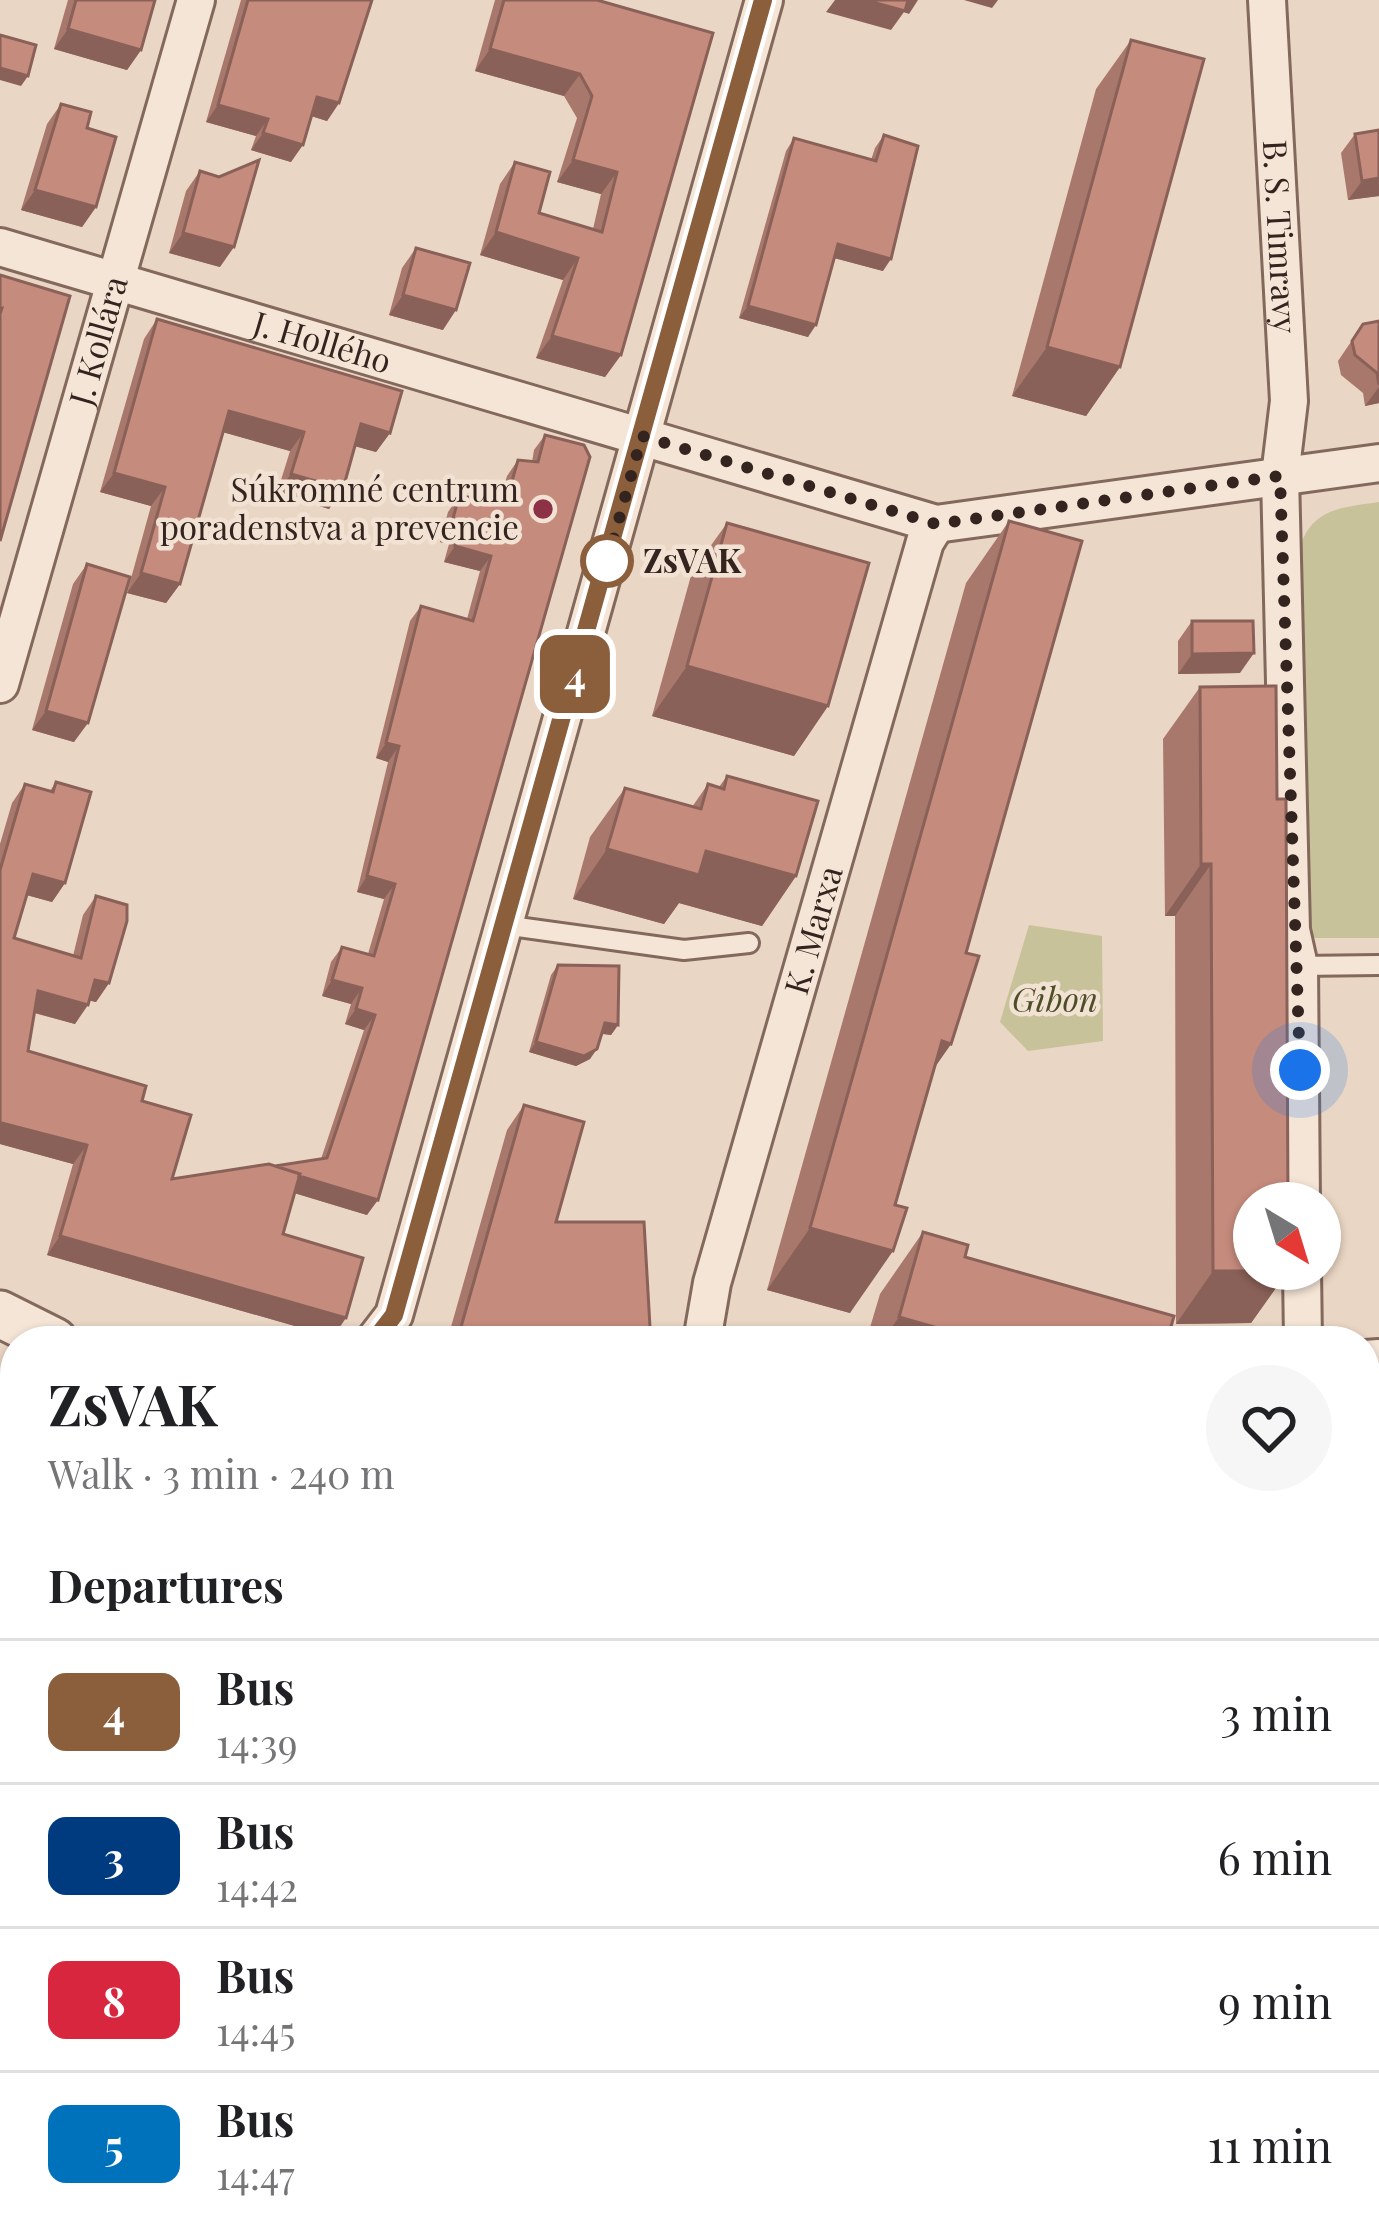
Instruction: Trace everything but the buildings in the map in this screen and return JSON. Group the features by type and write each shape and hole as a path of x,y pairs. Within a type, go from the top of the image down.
{"street":[{"name":"J. Kollára","path":"0,684 196,0"},
{"path":"391,1326 764,0"},
{"name":"B. S. Timravy","path":"1267,0 1289,400 1280,476"},
{"name":"J. Hollého","path":"0,247 642,436"},
{"path":"642,436 936,524 1379,463"},
{"path":"1280,476 1291,930 1299,966 1301,1182"},
{"name":"K. Marxa","path":"705,1326 712,1283 868,735 925,542 936,524"},
{"path":"1302,1290 1303,1326"}],"lane":[{"path":"504,925 684,950 749,943"},
{"path":"1299,966 1379,965"}],"green space":[{"path":"1379,502 1379,938 1308,938 1298,552 1318,519 1338,509"},
{"name":"Gibon","path":"1029,925 1102,936 1103,1041 1028,1051 1000,1022"}],"bus line":[{"name":"4","path":"386,1326 394,1315 763,0"}],"place":[{"name":"Súkromné centrum poradenstva a prevencie","path":"543,509"},
{"name":"ZsVAK","path":"607,561"}],"route":[{"path":"607,561 602,581 642,436 936,524 1280,476 1291,930 1299,966 1300,1070"}]}
